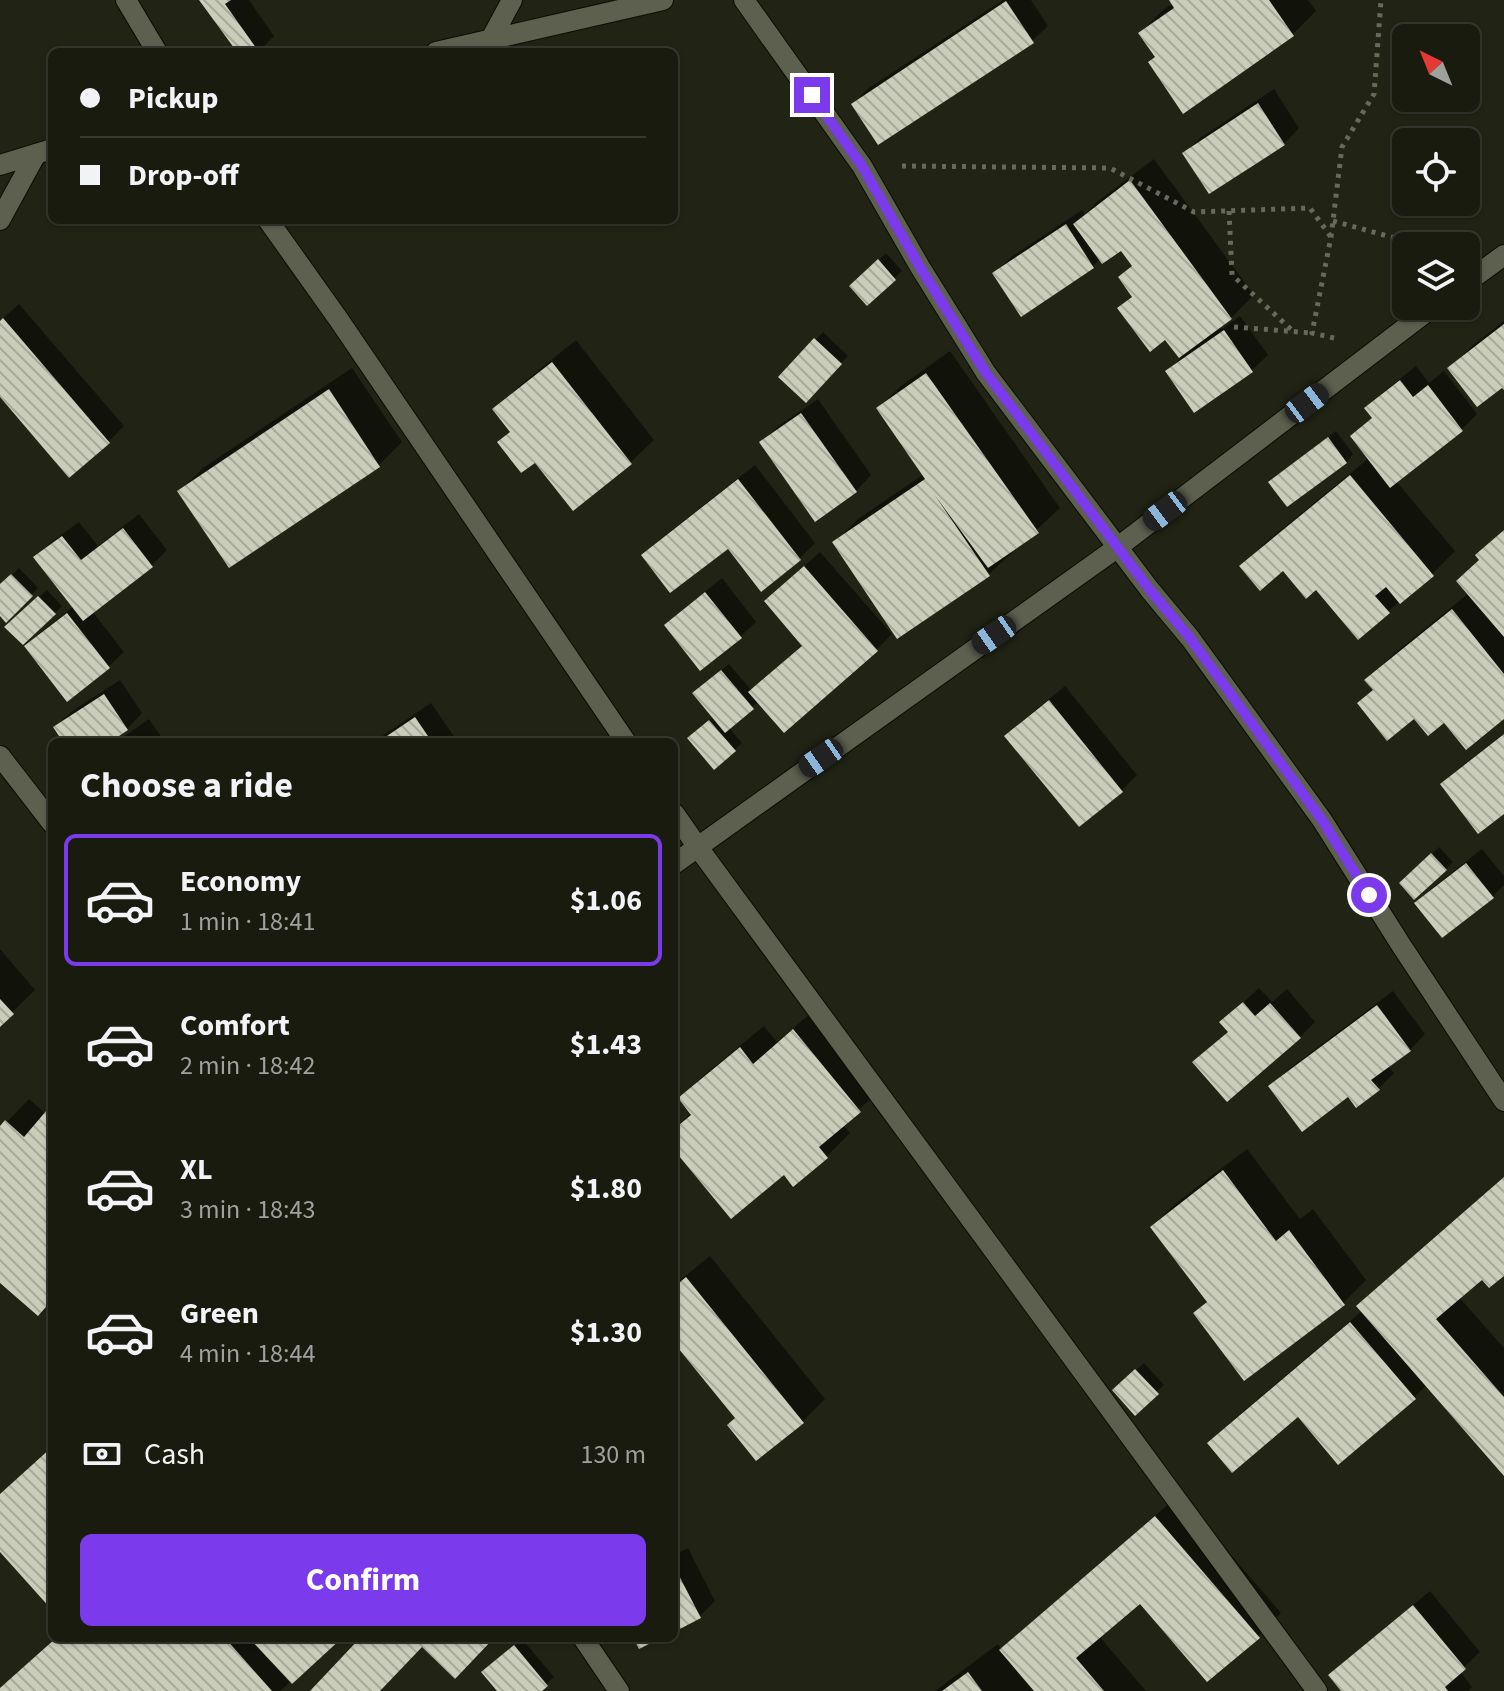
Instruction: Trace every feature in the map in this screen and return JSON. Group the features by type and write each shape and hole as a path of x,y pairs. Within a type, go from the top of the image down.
{"street":[{"path":"126,0 155,48"},
{"path":"491,39 512,0"},
{"path":"453,48 663,0"},
{"path":"744,0 862,166 986,373 1150,590 1190,638 1322,820 1504,1101"},
{"path":"0,165 44,151"},
{"path":"0,220 44,151"},
{"path":"271,224 623,738"},
{"path":"1480,273 1504,255"},
{"path":"678,861 1118,547 1416,320"},
{"path":"0,756 48,818"},
{"path":"678,819 1317,1691"},
{"path":"586,1642 619,1691"}],"path":[{"path":"1312,333 1331,237 1342,147 1374,94 1381,0"},
{"path":"862,166 1110,168 1194,212 1310,208 1331,237"},
{"path":"1229,211 1232,275 1294,332"},
{"path":"1333,221 1392,237"},
{"path":"1234,327 1312,333 1378,349"}],"building":[{"path":"199,0 231,0 225,4 256,48 234,48"},
{"path":"1169,0 1269,0 1294,36 1183,114 1148,62 1155,57 1138,33 1174,8"},
{"path":"1006,1 1034,43 878,145 851,104"},
{"path":"1258,103 1285,145 1209,194 1182,153"},
{"path":"1130,180 1232,319 1179,358 1165,340 1150,352 1117,308 1132,297 1118,277 1132,266 1121,251 1102,264 1073,224"},
{"path":"1066,224 1094,268 1021,317 992,273"},
{"path":"878,259 896,280 867,306 849,286"},
{"path":"3,318 110,443 69,478 0,397 0,321"},
{"path":"1504,324 1504,390 1502,388 1477,407 1447,368"},
{"path":"1224,330 1253,372 1194,413 1165,371"},
{"path":"814,338 842,364 806,403 778,377"},
{"path":"552,362 632,464 573,511 535,463 521,473 497,442 510,432 492,409"},
{"path":"926,373 1039,533 988,568 934,494 990,576 897,639 832,542 925,479 876,408"},
{"path":"1400,380 1413,397 1428,385 1463,431 1390,488 1350,436 1372,418 1364,408"},
{"path":"329,389 380,467 229,568 177,491"},
{"path":"801,413 857,492 815,522 759,442"},
{"path":"1328,437 1347,463 1287,507 1268,482"},
{"path":"1350,475 1434,576 1400,604 1386,587 1375,596 1390,613 1358,640 1316,590 1306,599 1283,571 1260,591 1239,566"},
{"path":"738,479 801,560 761,592 728,549 670,593 641,555"},
{"path":"123,528 153,567 83,621 33,557 62,536 81,560"},
{"path":"1504,530 1504,637 1456,581 1479,560 1475,555"},
{"path":"804,566 878,651 784,733 748,692 802,646 764,601"},
{"path":"11,574 33,596 6,623 0,616 0,584"},
{"path":"705,592 742,638 700,671 664,625"},
{"path":"38,596 56,614 23,645 4,627"},
{"path":"1452,609 1504,674 1504,719 1466,750 1444,723 1428,736 1414,719 1387,741 1357,703 1373,690 1364,680"},
{"path":"67,613 110,668 67,702 24,646"},
{"path":"721,670 754,709 725,733 692,693"},
{"path":"104,694 128,730 116,738 60,738 53,727"},
{"path":"1049,700 1123,792 1079,827 1004,736"},
{"path":"415,717 429,738 384,738"},
{"path":"709,720 736,751 714,770 687,738"},
{"path":"1504,734 1504,814 1478,834 1440,784"},
{"path":"1431,853 1447,870 1414,900 1399,883"},
{"path":"1466,863 1494,898 1442,938 1414,903"},
{"path":"0,999 14,1014 0,1027"},
{"path":"1243,1002 1255,1016 1270,1003 1301,1038 1227,1102 1192,1062 1228,1032 1219,1022"},
{"path":"1377,1005 1411,1051 1371,1080 1380,1090 1356,1108 1348,1097 1302,1132 1268,1086"},
{"path":"793,1029 861,1112 819,1147 828,1158 793,1187 784,1175 731,1219 678,1155 678,1126 691,1115 678,1098 740,1047 753,1064"},
{"path":"48,1109 48,1305 38,1316 0,1283 0,1126 5,1120 24,1137"},
{"path":"1223,1170 1276,1241 1289,1230 1345,1305 1244,1381 1193,1313 1207,1302 1150,1227"},
{"path":"1504,1177 1504,1276 1489,1288 1482,1280 1436,1319 1504,1397 1504,1476 1356,1306"},
{"path":"686,1277 804,1423 756,1461 727,1425 735,1418 678,1348 678,1284"},
{"path":"1350,1322 1416,1399 1338,1465 1298,1417 1232,1473 1207,1443"},
{"path":"1135,1369 1159,1394 1135,1416 1112,1390"},
{"path":"48,1451 48,1606 0,1552 0,1494"},
{"path":"1155,1516 1260,1638 1207,1682 1140,1604 1076,1658 1104,1691 1034,1691 999,1650"},
{"path":"678,1574 701,1618 678,1630"},
{"path":"1413,1605 1466,1669 1445,1687 1448,1691 1341,1691 1328,1675"},
{"path":"52,1642 229,1642 272,1691 0,1691"},
{"path":"253,1642 338,1642 292,1684"},
{"path":"356,1642 490,1642 455,1679 422,1647 380,1691 310,1691"},
{"path":"635,1642 653,1642 639,1649"},
{"path":"514,1645 548,1686 542,1691 497,1691 481,1672"},
{"path":"968,1672 982,1691 942,1691"}],"route":[{"path":"812,95 862,166 986,373 1150,590 1190,638 1322,820 1369,895"}]}
